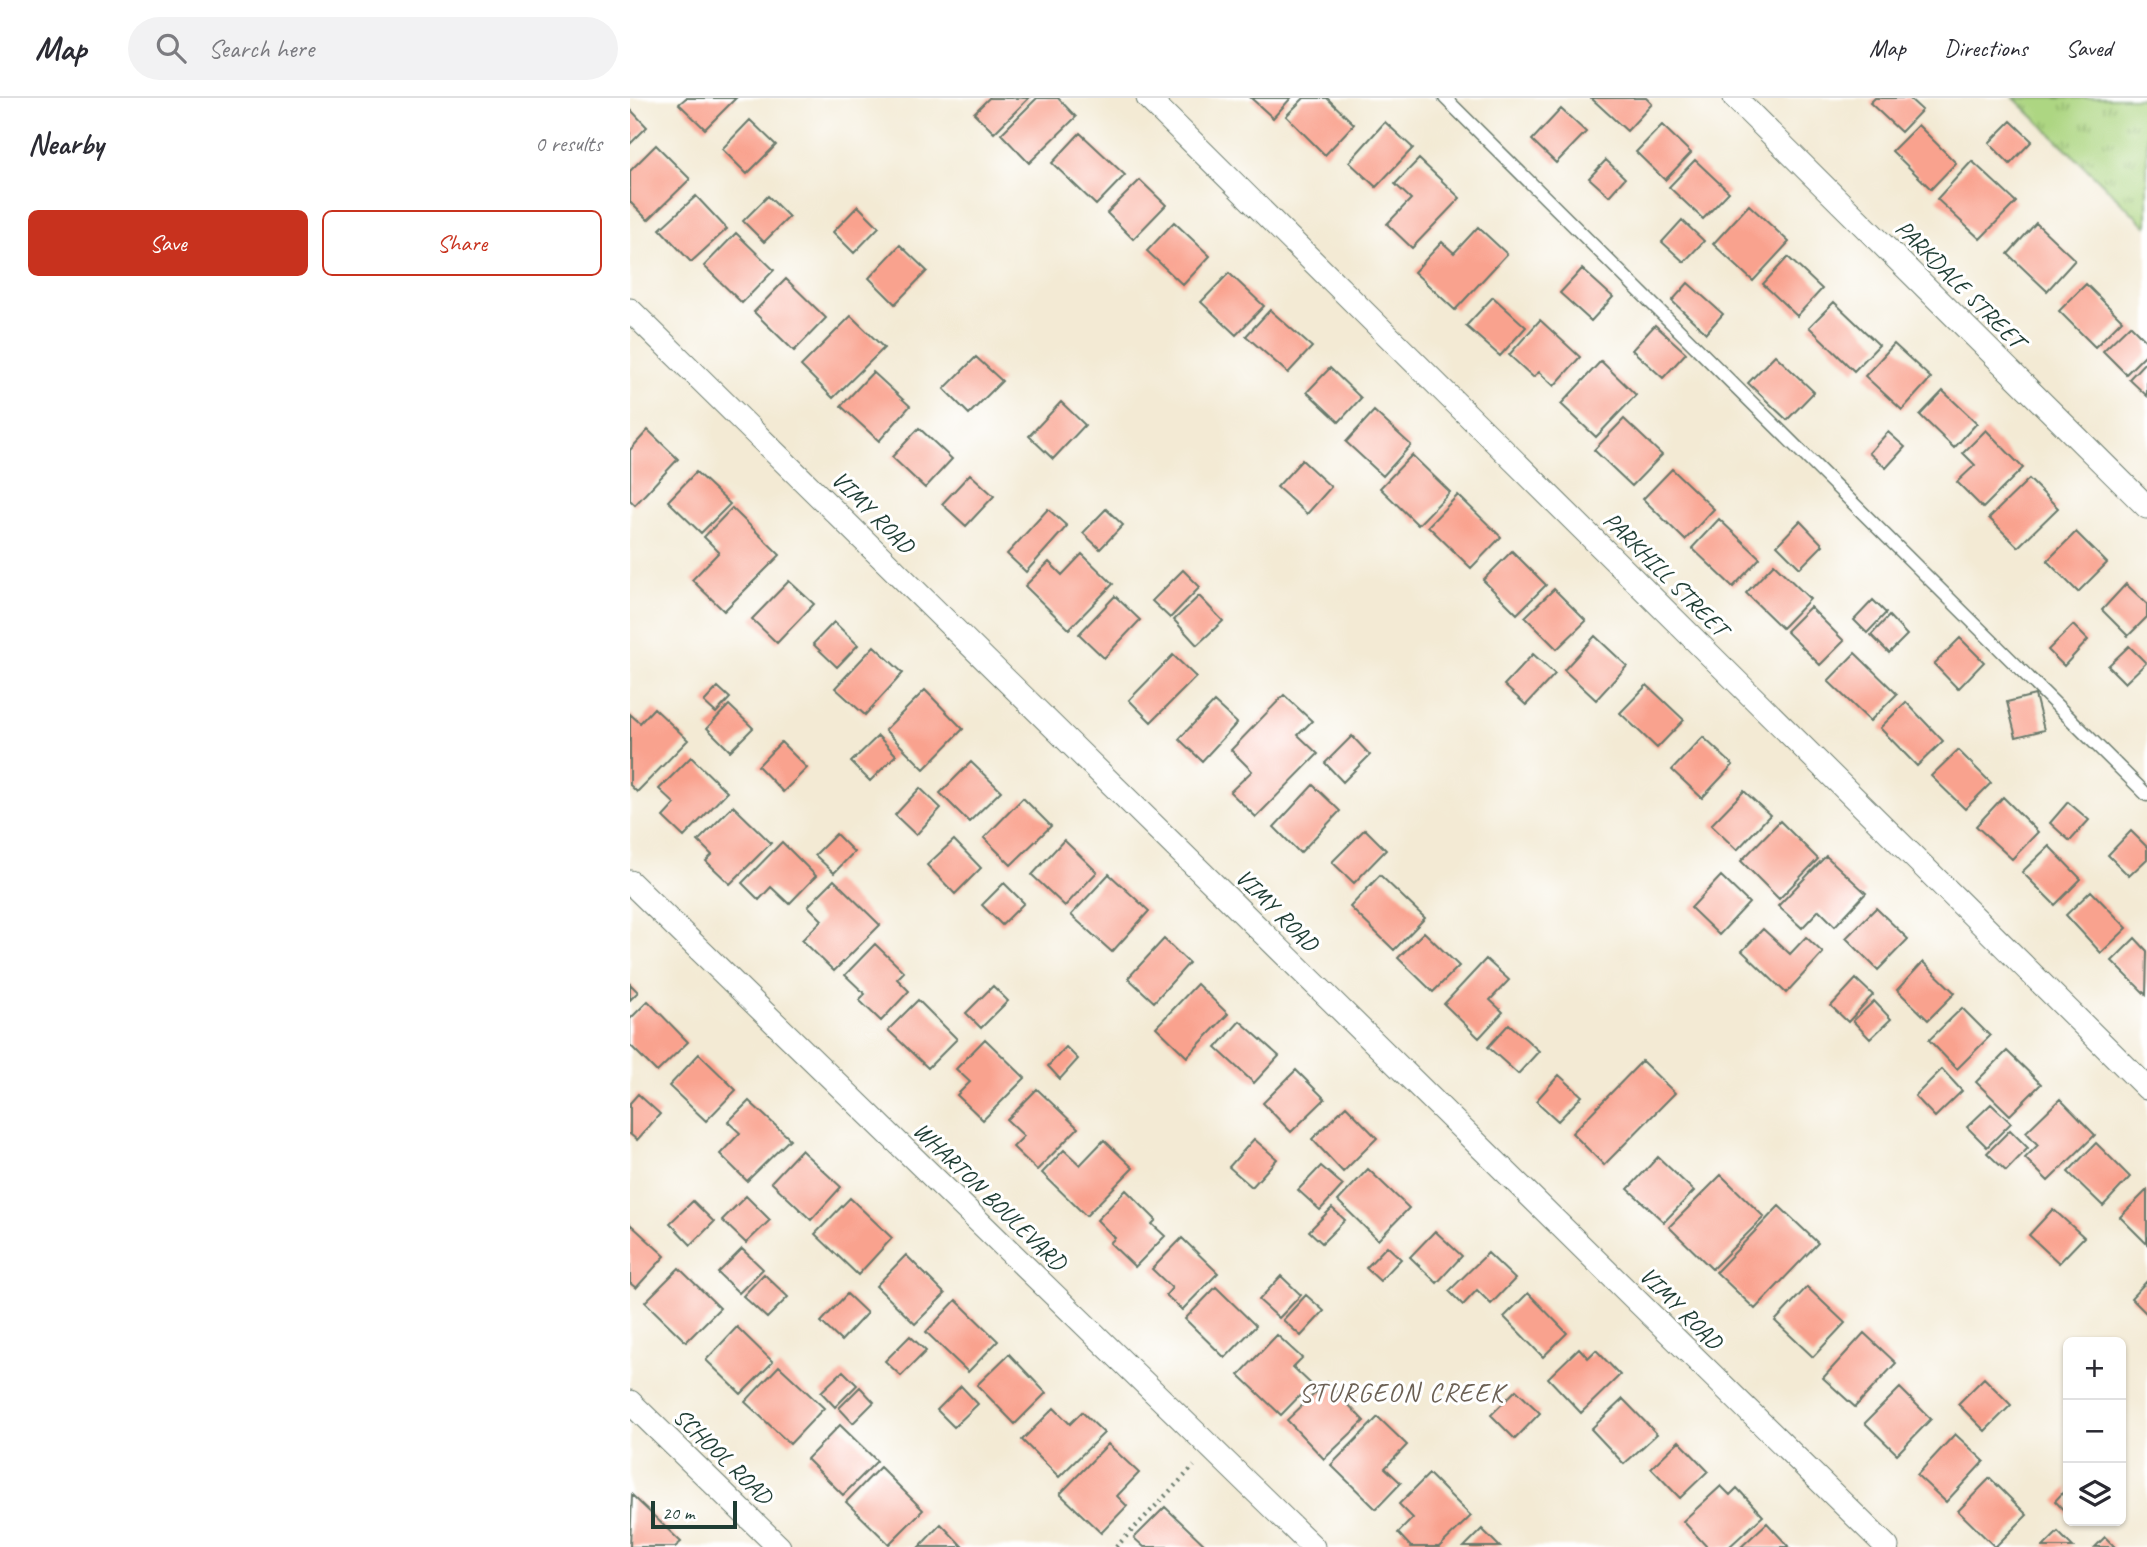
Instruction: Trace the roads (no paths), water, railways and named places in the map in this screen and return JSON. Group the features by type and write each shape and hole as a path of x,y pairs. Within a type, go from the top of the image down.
{"street":[{"name":"PARKHILL STREET","path":"1148,98 2147,1088"},
{"name":"PARKDALE STREET","path":"1735,98 2147,507"},
{"name":"VIMY ROAD","path":"630,310 1887,1547"},
{"name":"WHARTON BOULEVARD","path":"630,882 1313,1547"},
{"name":"SCHOOL ROAD","path":"630,1402 779,1547"}],"lane":[{"path":"1445,98 2147,795"}],"district":[{"name":"STURGEON CREEK","path":"1402,1392"}]}
